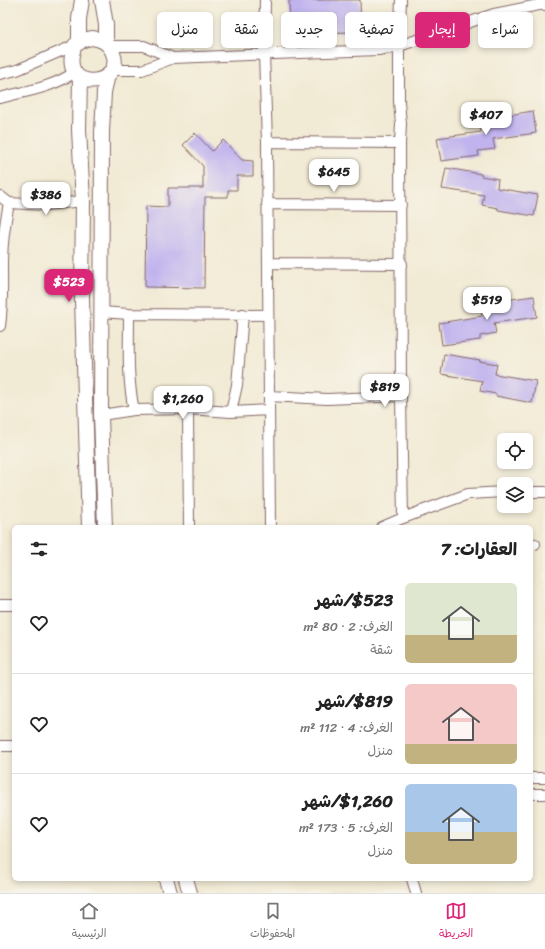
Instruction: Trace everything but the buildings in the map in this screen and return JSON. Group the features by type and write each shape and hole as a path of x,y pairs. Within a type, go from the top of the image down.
{"street":[{"path":"82,0 77,44 71,57 71,63 77,75 83,201 82,299 89,525"},
{"path":"102,0 108,44"},
{"path":"265,0 264,54 267,142 270,525"},
{"path":"400,12 401,0"},
{"path":"407,43 494,14 532,6 545,5"},
{"path":"0,74 17,70 83,40 92,38 102,40 108,44 112,50 114,60 104,92 102,132 101,415 105,525"},
{"path":"108,44 144,46 173,58"},
{"path":"77,75 84,80 94,82 104,78 110,72 142,70 173,58 378,50 388,48"},
{"path":"398,48 398,102 401,124 401,396 403,518"},
{"path":"0,98 49,86 77,75"},
{"path":"267,142 400,143"},
{"path":"0,196 9,203 46,205 83,201"},
{"path":"0,326 3,236 9,203"},
{"path":"267,204 401,205"},
{"path":"268,263 402,264"},
{"path":"101,312 129,314 268,315"},
{"path":"129,314 130,382 134,410"},
{"path":"231,412 237,385 243,314"},
{"path":"269,396 327,400 401,396"},
{"path":"101,415 134,410 188,409 231,412 269,410"},
{"path":"188,409 189,525"},
{"path":"387,525 468,494 497,492"},
{"path":"533,492 545,492"},
{"path":"0,605 12,605"},
{"path":"0,746 12,746"},
{"path":"533,778 545,778"},
{"path":"533,794 545,794"},
{"path":"167,881 170,893"},
{"path":"187,881 190,893"},
{"path":"413,881 416,893"}]}
